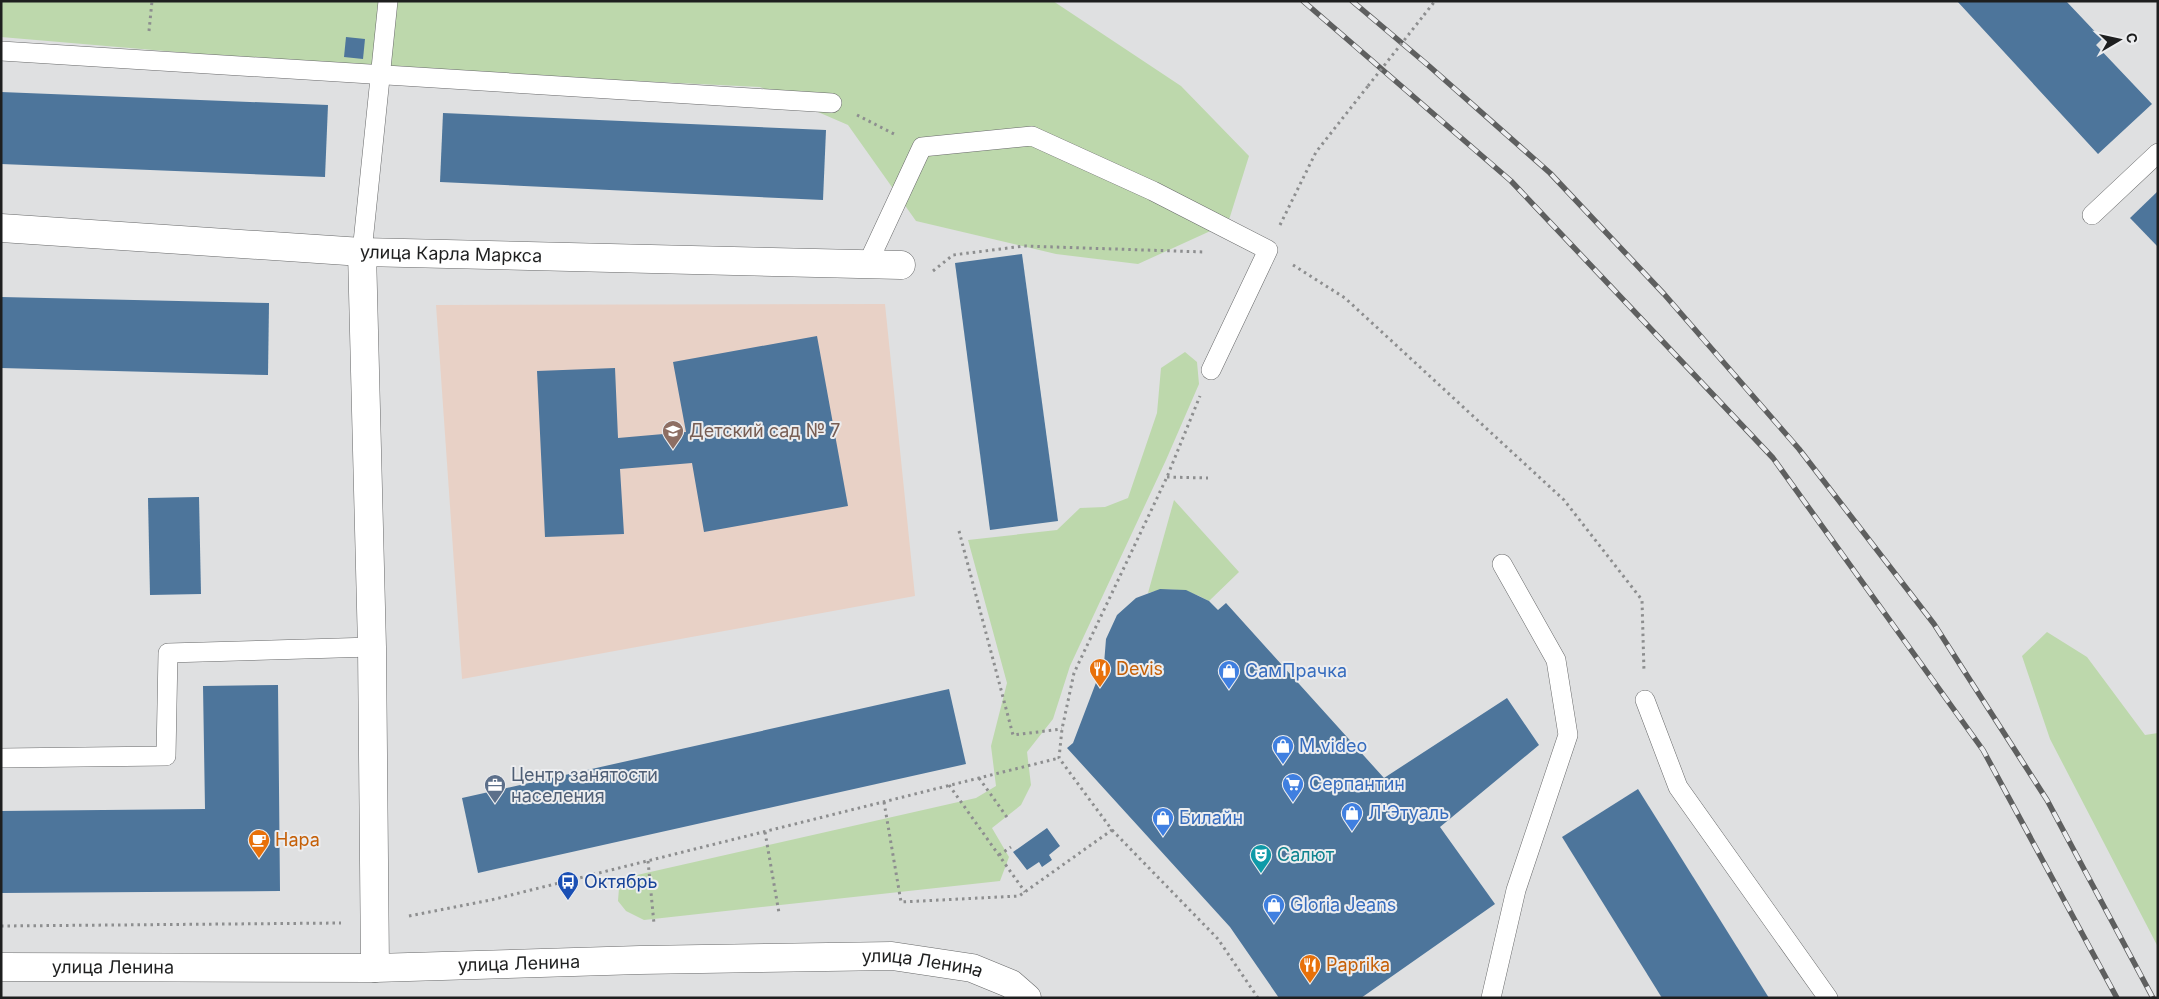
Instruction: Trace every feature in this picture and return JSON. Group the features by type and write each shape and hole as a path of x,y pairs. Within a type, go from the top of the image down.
{"street":[{"name":"улица Карла Маркса","path":"1,228 362,252 901,265"},
{"path":"362,252 372,647 375,968"},
{"name":"улица Ленина","path":"1,967 375,968 640,960 892,956 972,968 1011,984 1027,998"}],"lane":[{"path":"362,252 388,1"},
{"path":"1,51 832,103"},
{"path":"867,265 922,147 1032,136 1153,191 1268,250 1211,370"},
{"path":"2092,215 2158,153"},
{"path":"1491,998 1516,890 1568,735 1556,660 1502,564"},
{"path":"1,758 166,756 168,653 372,647"},
{"path":"1645,700 1678,787 1828,998"}],"path":[{"path":"1435,1 1316,152 1268,250 1345,298 1564,500 1642,600 1645,700"},
{"path":"832,103 922,147"},
{"path":"927,276 953,255 1024,246 1225,252 1247,239"},
{"path":"1211,370 1167,477 1074,673 1062,729 1059,758 1112,830 1218,939 1258,998"},
{"path":"1167,477 1208,478"},
{"path":"959,531 1013,735 1062,729"},
{"path":"1,926 375,923 492,900 1059,758"},
{"path":"979,778 1010,820"},
{"path":"949,785 1024,892"},
{"path":"884,802 901,902 1019,896 1112,830"},
{"path":"764,832 779,913"},
{"path":"999,856 1010,847"},
{"path":"648,861 654,924"}],"shaded area":[{"name":"Детский сад № 7","path":"885,304 915,596 462,679 436,305"}],"green space":[{"path":"1,1 1053,1 1181,86 1249,156 1228,223 1138,264 1056,254 916,221 848,125 760,87 533,76 200,54 1,37"},
{"path":"1185,352 1197,362 1199,384 1166,460 1070,666 1053,719 1027,752 1031,785 1021,805 992,828 1009,857 1000,881 644,920 626,911 618,901 619,888 637,875 976,798 996,786 991,746 1007,683 968,540 1057,530 1080,508 1105,507 1128,498 1157,413 1161,368"},
{"path":"1174,500 1239,572 1209,601 1180,590 1148,593"},
{"path":"2047,632 2087,657 2145,735 2158,733 2158,947 2050,739 2022,656"}],"building":[{"path":"1957,1 2066,1 2102,39 2096,45 2152,104 2098,154"},
{"path":"346,37 365,39 363,59 344,57"},
{"path":"1,92 328,105 325,177 1,164"},
{"path":"443,113 826,130 823,200 440,182"},
{"path":"2158,191 2158,247 2130,218"},
{"path":"1022,254 1058,521 990,530 955,263"},
{"path":"1,297 269,303 268,375 1,368"},
{"path":"817,336 848,506 704,532 692,463 620,469 624,534 545,537 537,371 615,368 618,438 686,432 673,362"},
{"path":"199,497 201,594 150,595 148,498"},
{"name":"Серпантин","path":"1160,589 1186,590 1209,601 1218,610 1226,603 1384,778 1507,698 1539,745 1440,827 1495,904 1361,998 1279,998 1230,927 1067,748 1073,743 1097,680 1108,677 1104,664 1106,639 1117,615 1136,598"},
{"path":"278,685 280,891 1,893 1,811 205,809 203,686"},
{"path":"949,689 966,764 478,873 462,798"},
{"path":"1638,789 1769,998 1662,998 1562,837"},
{"path":"1047,828 1060,846 1049,855 1052,860 1042,867 1039,862 1027,870 1013,852"}],"railway":[{"path":"1303,1 1511,181 1773,458 1983,750 2117,998"},
{"path":"1352,1 1550,173 1664,294 1799,449 1934,624 2047,800 2153,998"}],"place":[{"name":"Детский сад № 7","path":"673,450"},
{"name":"Devis","path":"1100,688"},
{"name":"СамПрачка","path":"1229,690"},
{"name":"M.video","path":"1283,765"},
{"name":"Серпантин","path":"1293,803"},
{"name":"Центр занятости населения","path":"495,804"},
{"name":"Л'Этуаль","path":"1352,832"},
{"name":"Билайн","path":"1163,837"},
{"name":"Нара","path":"259,859"},
{"name":"Салют","path":"1261,874"},
{"name":"Октябрь","path":"568,901"},
{"name":"Gloria Jeans","path":"1274,924"},
{"name":"Paprika","path":"1310,984"}]}
